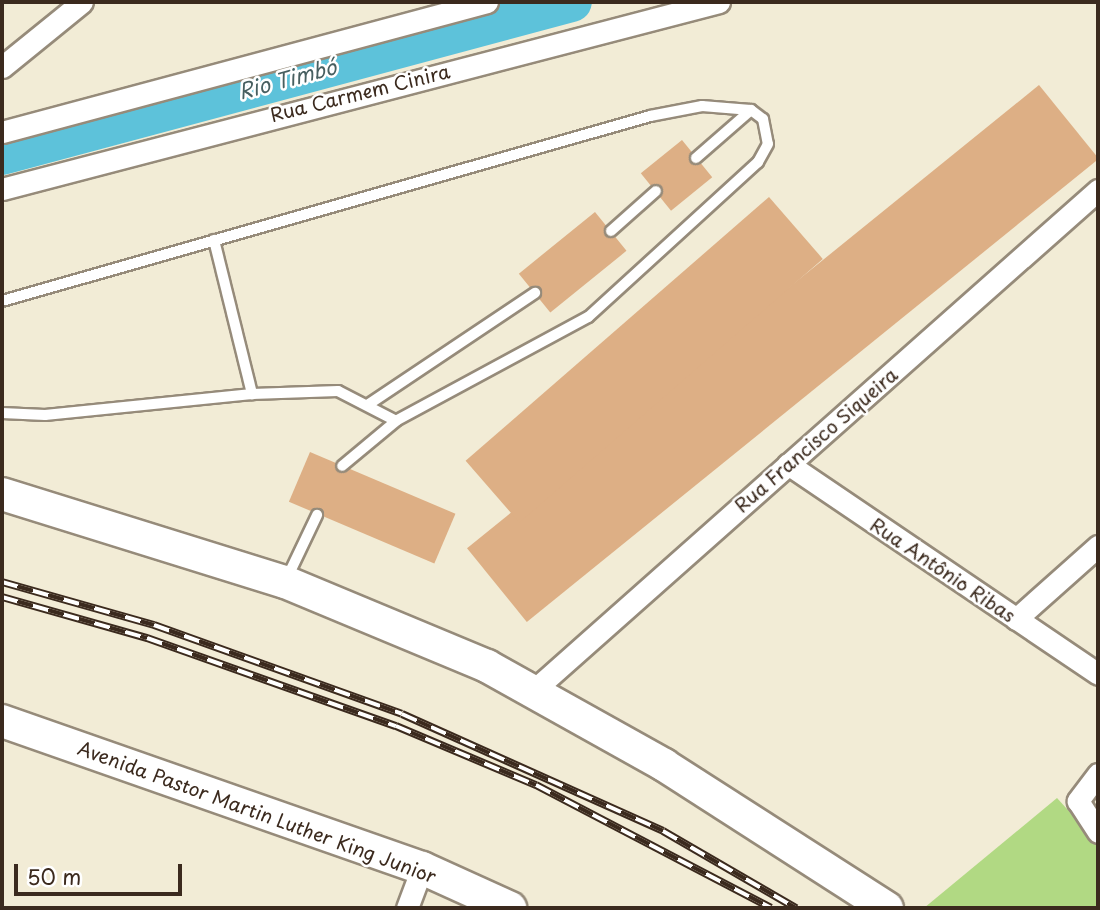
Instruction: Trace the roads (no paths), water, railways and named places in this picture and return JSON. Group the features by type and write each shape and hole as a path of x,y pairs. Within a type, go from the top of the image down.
{"main road":[{"path":"2,494 285,582 534,690 887,908"},
{"name":"Avenida Pastor Martin Luther King Junior","path":"2,721 422,869 510,908"}],"street":[{"path":"2,67 82,2"},
{"path":"2,132 487,2"},
{"name":"Rua Carmem Cinira","path":"2,189 719,2"},
{"name":"Rua Francisco Siqueira","path":"534,690 1098,190"},
{"name":"Rua Antônio Ribas","path":"788,464 1098,674"},
{"path":"1016,619 1098,546"},
{"path":"1098,774 1078,801 1098,832"},
{"path":"407,908 422,869"}],"lane":[{"path":"2,301 650,116 702,106 751,110 769,129 758,162 588,317 396,421 342,466"},
{"path":"696,158 751,110"},
{"path":"611,231 656,191"},
{"path":"214,240 252,394"},
{"path":"369,404 536,293"},
{"path":"2,413 45,415 252,394 338,391 369,404 396,421"},
{"path":"285,582 317,515"}],"waterway":[{"name":"Rio Timbó","path":"2,155 572,2"}],"railway":[{"path":"2,582 154,625 402,714 663,831 796,908"},
{"path":"2,597 147,638 396,726 536,785 771,908"}]}
